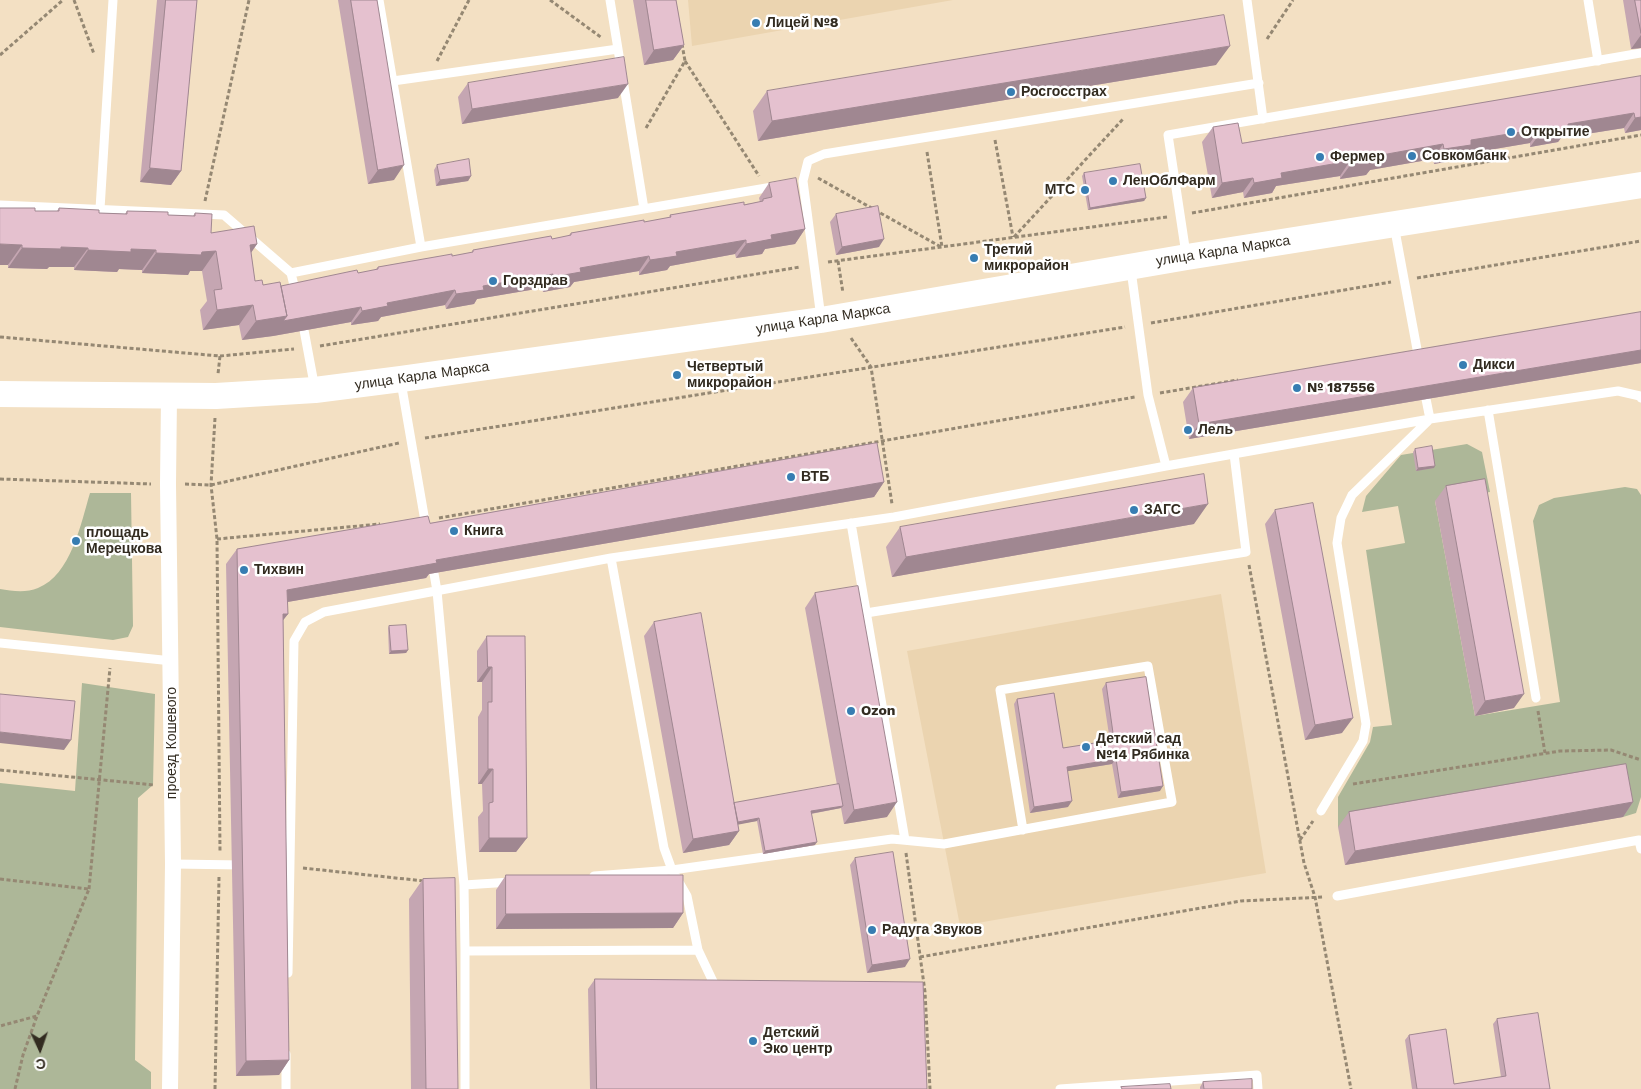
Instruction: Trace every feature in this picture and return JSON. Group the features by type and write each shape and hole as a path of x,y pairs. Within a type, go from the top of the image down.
{"main road":[{"name":"улица Карла Маркса","path":"0,394 169,397 315,390 834,318 1393,223 1641,185"}],"street":[{"name":"проезд Кошевого","path":"169,397 168,484 172,661 173,864 170,1089"}],"lane":[{"path":"100,209 113,0"},
{"path":"379,0 421,247"},
{"path":"610,0 644,209"},
{"path":"1247,0 1263,119"},
{"path":"1588,0 1598,61"},
{"path":"393,81 618,49"},
{"path":"1187,257 1179,216 1168,135 1641,53"},
{"path":"291,272 421,247 793,183 806,170 808,161 824,154 1259,83"},
{"path":"793,183 815,264 834,318"},
{"path":"0,205 224,215 291,272 296,296"},
{"path":"1393,223 1420,362"},
{"path":"1130,267 1148,394 1166,466"},
{"path":"304,330 315,390"},
{"path":"401,379 410,441 428,538"},
{"path":"288,982 294,641 305,622 324,612 611,558 894,517 1430,419 1618,391 1640,396 1641,398"},
{"path":"1426,399 1430,419"},
{"path":"1488,410 1536,698"},
{"path":"1320,811 1363,741 1366,724 1337,543 1341,518 1352,495 1430,419"},
{"path":"866,613 1246,552 1234,454"},
{"path":"851,523 905,840"},
{"path":"431,556 438,591 464,885 465,1089"},
{"path":"611,558 664,848 672,870 686,896 698,950 718,990"},
{"path":"0,643 172,661"},
{"path":"583,877 672,870 892,839 944,844 1023,830 1172,802 1148,666 1000,690 1023,830"},
{"path":"1337,896 1640,841"},
{"path":"173,864 250,865"},
{"path":"279,866 289,866"},
{"path":"464,885 524,881"},
{"path":"465,951 698,950"},
{"path":"286,1041 286,1089"},
{"path":"1060,1089 1257,1075 1258,1089"}],"path":[{"path":"0,55 63,0"},
{"path":"74,0 107,90"},
{"path":"202,214 249,0"},
{"path":"429,76 469,0"},
{"path":"550,0 618,49"},
{"path":"1255,56 1294,0"},
{"path":"680,35 684,61 766,188"},
{"path":"634,148 684,61"},
{"path":"1013,238 1139,102"},
{"path":"993,126 1013,238"},
{"path":"0,337 220,356 307,348 815,264 1179,216 1641,135"},
{"path":"925,137 942,247"},
{"path":"806,170 942,247"},
{"path":"0,478 211,484 410,441 1138,325 1641,241"},
{"path":"838,261 834,318 849,335 856,348 871,367 894,517"},
{"path":"215,1089 220,864 217,539 211,484 220,356"},
{"path":"424,520 1244,379"},
{"path":"217,539 385,524"},
{"path":"1246,552 1300,840 1314,897 1351,1089"},
{"path":"15,1089 23,1055 37,1016 89,889 101,781 111,655"},
{"path":"1536,698 1545,753"},
{"path":"1335,787 1560,751 1611,750 1641,760"},
{"path":"0,770 172,787"},
{"path":"1300,840 1320,811"},
{"path":"905,840 925,992 930,1089"},
{"path":"289,866 425,881"},
{"path":"0,879 89,889"},
{"path":"920,957 1241,901 1337,896"},
{"path":"0,1026 37,1016"}],"shaded area":[{"name":"Лицей №8","path":"688,0 953,0 692,46"},
{"name":"Детский сад №14 Рябинка","path":"1221,594 1266,873 960,926 907,651"}],"green space":[{"path":"1467,444 1482,452 1490,492 1435,501 1475,716 1560,702 1533,521 1539,505 1554,498 1625,487 1637,489 1641,495 1641,797 1636,813 1623,817 1338,827 1338,797 1370,742 1373,727 1392,725 1366,550 1405,543 1398,506 1362,512 1366,496 1401,455"},
{"path":"90,493 131,493 133,626 128,637 113,640 0,627 0,589 33,590 49,581 59,572 73,547"},
{"path":"82,683 155,694 153,785 138,798 135,1060 151,1072 151,1089 0,1089 0,783 75,791"}],"building":[{"path":"166,0 197,0 181,171 150,168"},
{"path":"351,0 377,0 404,165 378,170"},
{"path":"646,0 676,0 684,45 654,50"},
{"path":"1635,0 1641,0 1641,33"},
{"path":"1224,15 1230,46 772,121 767,91"},
{"path":"624,57 628,84 472,109 468,83"},
{"path":"1641,76 1641,117 1635,118 1634,113 1568,124 1568,128 1541,132 1540,129 1471,140 1471,145 1444,149 1443,144 1376,156 1377,160 1351,164 1350,161 1281,173 1282,178 1254,183 1253,178 1222,183 1213,127 1238,123 1242,143"},
{"path":"469,159 471,176 440,180 437,165"},
{"path":"1140,164 1146,198 1090,208 1084,173"},
{"path":"796,178 805,229 771,235 772,239 746,244 746,240 676,252 677,256 650,260 649,256 580,268 581,272 553,277 553,274 483,286 484,290 456,294 455,290 387,303 388,306 362,311 361,307 283,321 287,316 281,286 357,270 358,273 378,269 378,267 452,254 452,256 473,252 473,250 551,236 552,239 571,235 571,233 644,220 644,222 671,217 670,215 744,202 744,205 772,197 769,183"},
{"path":"878,206 884,239 842,247 836,214"},
{"path":"0,208 35,208 35,211 59,211 59,208 99,210 99,213 127,214 127,211 168,212 168,215 195,216 195,213 212,214 211,233 254,226 257,244 250,245 255,281 262,280 263,285 280,282 287,316 256,321 253,305 217,310 214,290 222,289 216,251 202,252 201,255 156,253 156,250 131,249 131,252 61,247 61,249 22,248 22,245 0,244"},
{"path":"1641,312 1641,350 1199,424 1193,388"},
{"path":"877,443 884,482 436,560 437,563 287,590 288,614 283,614 289,1060 246,1061 237,549 428,516 430,523"},
{"path":"1432,446 1435,466 1418,468 1415,449"},
{"path":"1204,474 1208,504 906,557 900,527"},
{"path":"1485,479 1524,694 1485,701 1446,486"},
{"path":"1313,503 1353,718 1315,725 1275,510"},
{"path":"858,586 897,802 854,810 815,593"},
{"path":"701,613 739,831 693,839 654,622"},
{"path":"406,625 408,650 391,651 389,626"},
{"path":"487,636 525,636 527,838 489,838 489,803 493,802 493,769 488,769 488,702 492,702 492,667 488,667"},
{"path":"1146,677 1163,786 1121,792 1116,759 1067,767 1072,801 1034,807 1017,699 1054,693 1063,748 1114,740 1106,683"},
{"path":"0,694 75,701 71,740 0,732"},
{"path":"1626,764 1633,802 1355,851 1349,812"},
{"path":"839,784 843,806 811,811 817,842 765,851 759,818 738,822 734,803"},
{"path":"893,852 910,959 872,965 855,858"},
{"path":"506,875 683,875 683,913 506,914"},
{"path":"455,878 458,1089 426,1089 423,879"},
{"name":"Детский Эко центр","path":"595,979 923,982 927,1089 597,1089"},
{"path":"1538,1013 1550,1089 1417,1089 1409,1035 1446,1029 1454,1084 1506,1076 1497,1019"},
{"path":"1252,1079 1252,1089 1204,1089 1203,1082"},
{"path":"1170,1084 1171,1089 1122,1089 1121,1087"}],"place":[{"name":"Лицей №8","path":"756,23"},
{"name":"Росгосстрах","path":"1011,92"},
{"name":"Открытие","path":"1511,132"},
{"name":"Совкомбанк","path":"1412,156"},
{"name":"Фермер","path":"1320,157"},
{"name":"ЛенОблФарм","path":"1113,181"},
{"name":"МТС","path":"1085,190"},
{"name":"Третий микрорайон","path":"974,258"},
{"name":"Горздрав","path":"493,281"},
{"name":"Дикси","path":"1463,365"},
{"name":"Четвертый микрорайон","path":"677,375"},
{"name":"№ 187556","path":"1297,388"},
{"name":"Лель","path":"1188,430"},
{"name":"ВТБ","path":"791,477"},
{"name":"ЗАГС","path":"1134,510"},
{"name":"Книга","path":"454,531"},
{"name":"площадь Мерецкова","path":"76,541"},
{"name":"Тихвин","path":"244,570"},
{"name":"Ozon","path":"851,711"},
{"name":"Детский сад №14 Рябинка","path":"1086,747"},
{"name":"Радуга Звуков","path":"872,930"},
{"name":"Детский Эко центр","path":"753,1041"}]}
